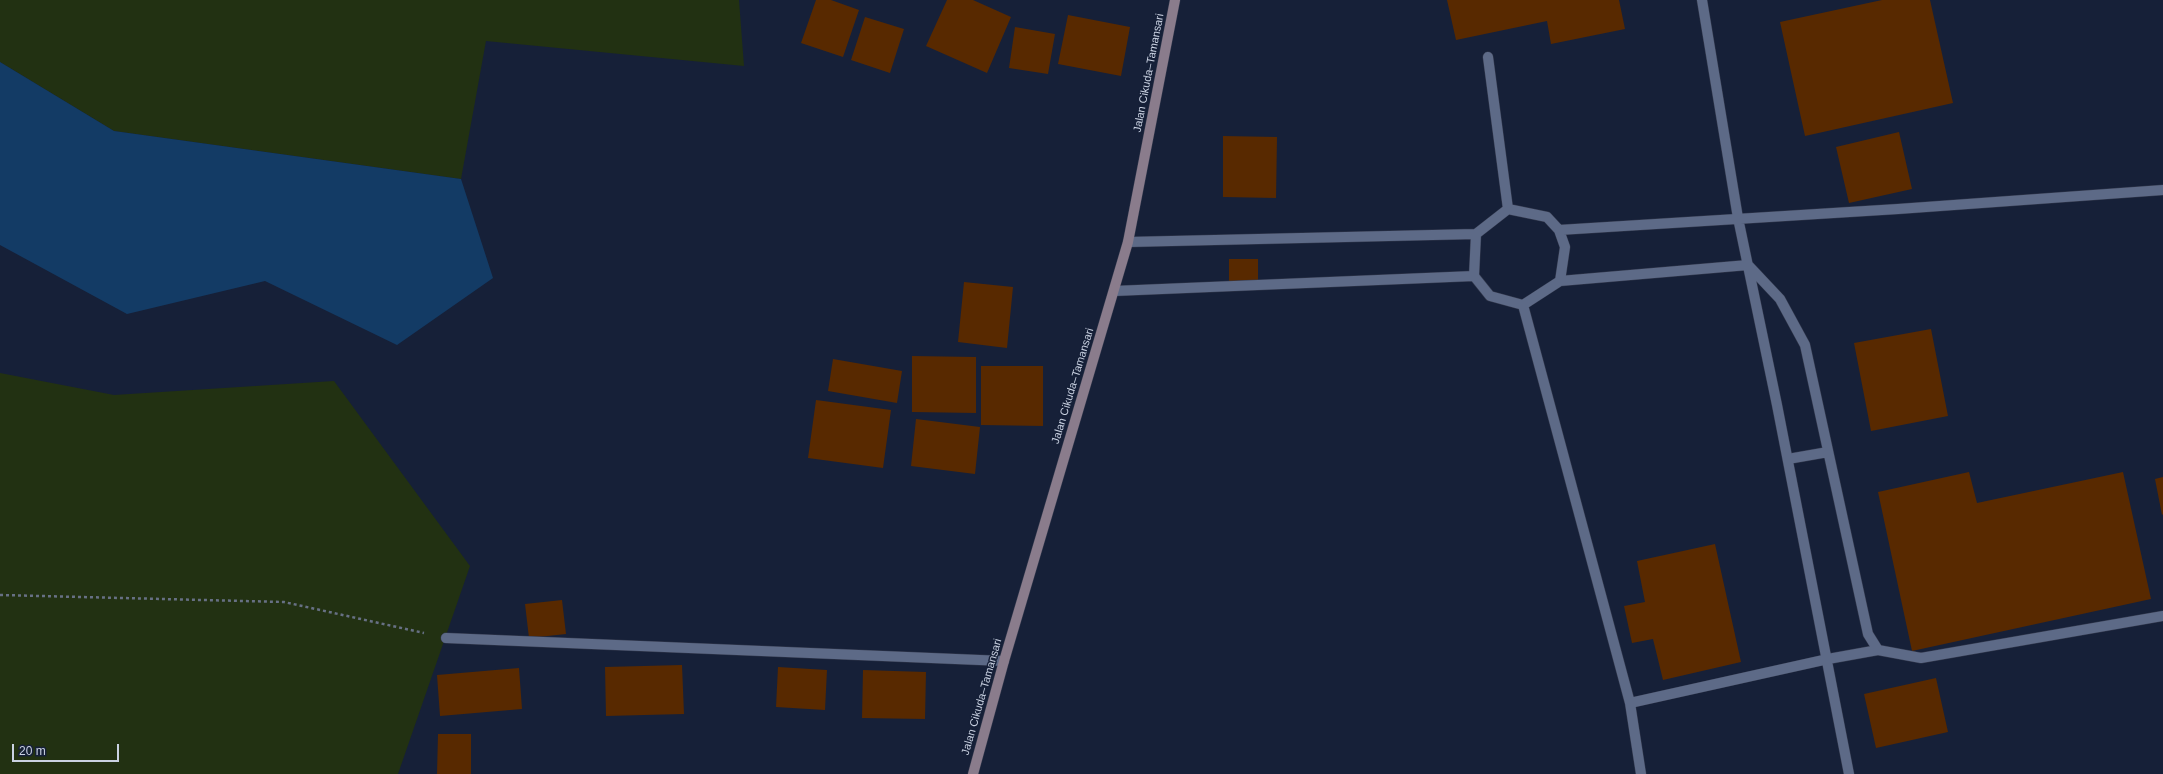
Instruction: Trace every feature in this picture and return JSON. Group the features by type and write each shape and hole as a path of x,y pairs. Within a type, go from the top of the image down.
{"street":[{"name":"Jalan Cikuda–Tamansari","path":"973,774 1004,661 1128,242 1175,0"},
{"path":"1702,0 1738,218 1828,659 1849,774"},
{"path":"1488,57 1508,209"},
{"path":"1559,230 1898,209 2163,190"},
{"path":"1128,242 1476,234 1508,209 1546,217 1559,230 1565,247 1560,281"},
{"path":"1476,234 1474,276 1490,296 1523,305 1560,281 1748,265"},
{"path":"1748,265 1780,299 1805,345 1868,634 1878,650"},
{"path":"1114,292 1474,276"},
{"path":"1523,305 1630,703 1641,774"},
{"path":"1788,459 1828,452"},
{"path":"1630,703 1828,659 1878,650 1921,658 2163,616"},
{"path":"446,638 1004,661"}],"path":[{"path":"0,595 284,602 446,638"}],"green space":[{"path":"0,0 739,0 744,66 486,41 461,179 114,131 0,62"},
{"path":"0,373 114,395 334,381 470,566 398,774 0,774"}],"water":[{"path":"0,62 114,131 461,179 493,278 397,345 265,281 127,314 0,245"}],"building":[{"path":"816,0 831,0 859,10 843,57 801,43"},
{"path":"947,0 973,0 1011,17 987,73 926,46"},
{"path":"1447,0 1619,0 1625,29 1551,44 1547,21 1456,40"},
{"path":"1882,0 1930,0 1953,103 1805,136 1780,22"},
{"path":"1068,15 1130,27 1121,76 1058,64"},
{"path":"865,17 904,29 890,73 851,60"},
{"path":"1015,27 1055,34 1048,74 1009,68"},
{"path":"1899,132 1912,189 1849,203 1836,147"},
{"path":"1223,136 1277,137 1276,198 1223,197"},
{"path":"1229,259 1258,259 1258,282 1229,282"},
{"path":"964,282 1013,287 1007,348 958,342"},
{"path":"1931,329 1948,416 1871,431 1854,343"},
{"path":"912,356 976,357 976,413 912,412"},
{"path":"833,359 902,371 897,403 828,391"},
{"path":"981,366 1043,366 1043,426 981,425"},
{"path":"816,400 891,410 883,468 808,458"},
{"path":"916,419 980,427 975,474 911,466"},
{"path":"1969,472 1977,503 2123,472 2151,599 1912,651 1878,492"},
{"path":"2163,477 2163,514 2162,515 2155,479"},
{"path":"1715,544 1741,662 1663,680 1653,639 1632,643 1624,606 1645,602 1637,561"},
{"path":"562,600 566,634 529,638 525,604"},
{"path":"682,665 684,714 606,716 605,667"},
{"path":"778,667 827,670 825,710 776,707"},
{"path":"519,668 522,709 440,716 437,675"},
{"path":"863,670 926,672 925,719 862,718"},
{"path":"1936,678 1948,732 1876,748 1864,694"},
{"path":"438,734 471,734 471,774 437,774"}]}
